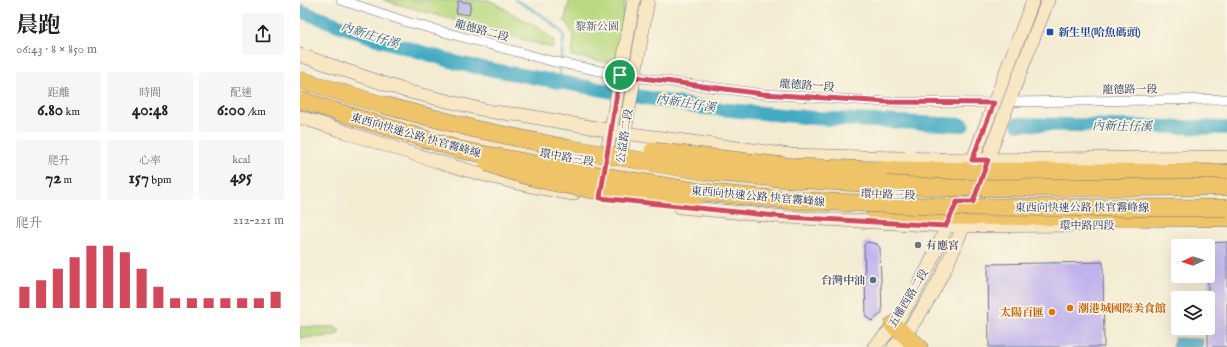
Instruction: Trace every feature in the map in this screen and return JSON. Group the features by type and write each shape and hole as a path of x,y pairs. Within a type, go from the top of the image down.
{"highway":[{"name":"東西向快速公路 快官霧峰線","path":"300,80 383,106 476,129 567,148 708,172 789,179 952,188 1227,187"},
{"name":"東西向快速公路 快官霧峰線","path":"300,100 460,150 701,192 786,200 949,207 1227,208"},
{"path":"476,129 510,127 670,154 795,167 880,170 979,169 1043,172 1227,173"},
{"path":"460,150 513,172 562,184 665,198 743,206 875,213 959,212 1043,216 1227,218"},
{"path":"898,336 919,347"}],"street":[{"name":"龍德路二段","path":"341,0 407,22 619,81"},
{"name":"公益路二段","path":"600,198 610,127 634,0"},
{"name":"公益路二段","path":"614,201 632,83 648,0"},
{"name":"五權西路二段","path":"979,169 994,103 1033,0"},
{"name":"五權西路二段","path":"874,347 898,336 941,276 959,212 1010,102 1048,0"},
{"path":"300,55 406,91 493,112 625,128 791,155 979,169 1227,182"},
{"name":"龍德路一段","path":"619,81 763,94 888,102 994,103"},
{"name":"環中路三段","path":"300,89 379,113 508,147 706,186 959,212"},
{"name":"環中路三段","path":"300,94 378,119 506,151 604,166"},
{"name":"龍德路一段","path":"1010,102 1227,99"},
{"path":"300,117 454,167 529,187 614,201 786,217 959,212 1227,201"},
{"path":"979,169 1227,157"},
{"name":"環中路四段","path":"959,212 1227,226"}],"green space":[{"name":"黎新公園","path":"383,0 489,0 541,30 554,40 553,48"},
{"name":"黎新公園","path":"570,0 625,0 618,64 572,56 574,39 568,23 564,21"},
{"path":"300,327 335,327 340,331 335,336 300,338"}],"water":[{"path":"1175,338 1203,339 1202,347 1172,347"}],"building":[{"path":"458,1 471,3 469,15 456,13"},
{"name":"台灣中油","path":"867,242 877,244 880,248 882,313 872,321 866,317 864,245"},
{"path":"1227,242 1227,347 1208,347 1208,335 1215,335 1215,291 1208,291 1208,283 1215,283 1215,243"},
{"path":"1103,262 1104,347 989,347 988,264"}],"waterway":[{"path":"515,0 541,15 564,35 561,60"},
{"name":"內新庄仔溪","path":"300,11 371,37 461,64 697,107 814,118 963,125"},
{"path":"559,83 560,65"},
{"name":"內新庄仔溪","path":"1018,124 1227,128"}],"place":[{"name":"新生里(哈魚碼頭)","path":"1050,32"},
{"name":"有應宮","path":"918,245"},
{"name":"台灣中油","path":"873,280"},
{"name":"潮港城國際美食館","path":"1070,308"},
{"name":"太陽百匯","path":"1052,312"}],"route":[{"path":"620,75 763,94 888,102 994,103 972,160 988,160 973,202 957,202 946,226 786,217 614,201 600,198 609,131 620,75"}]}
